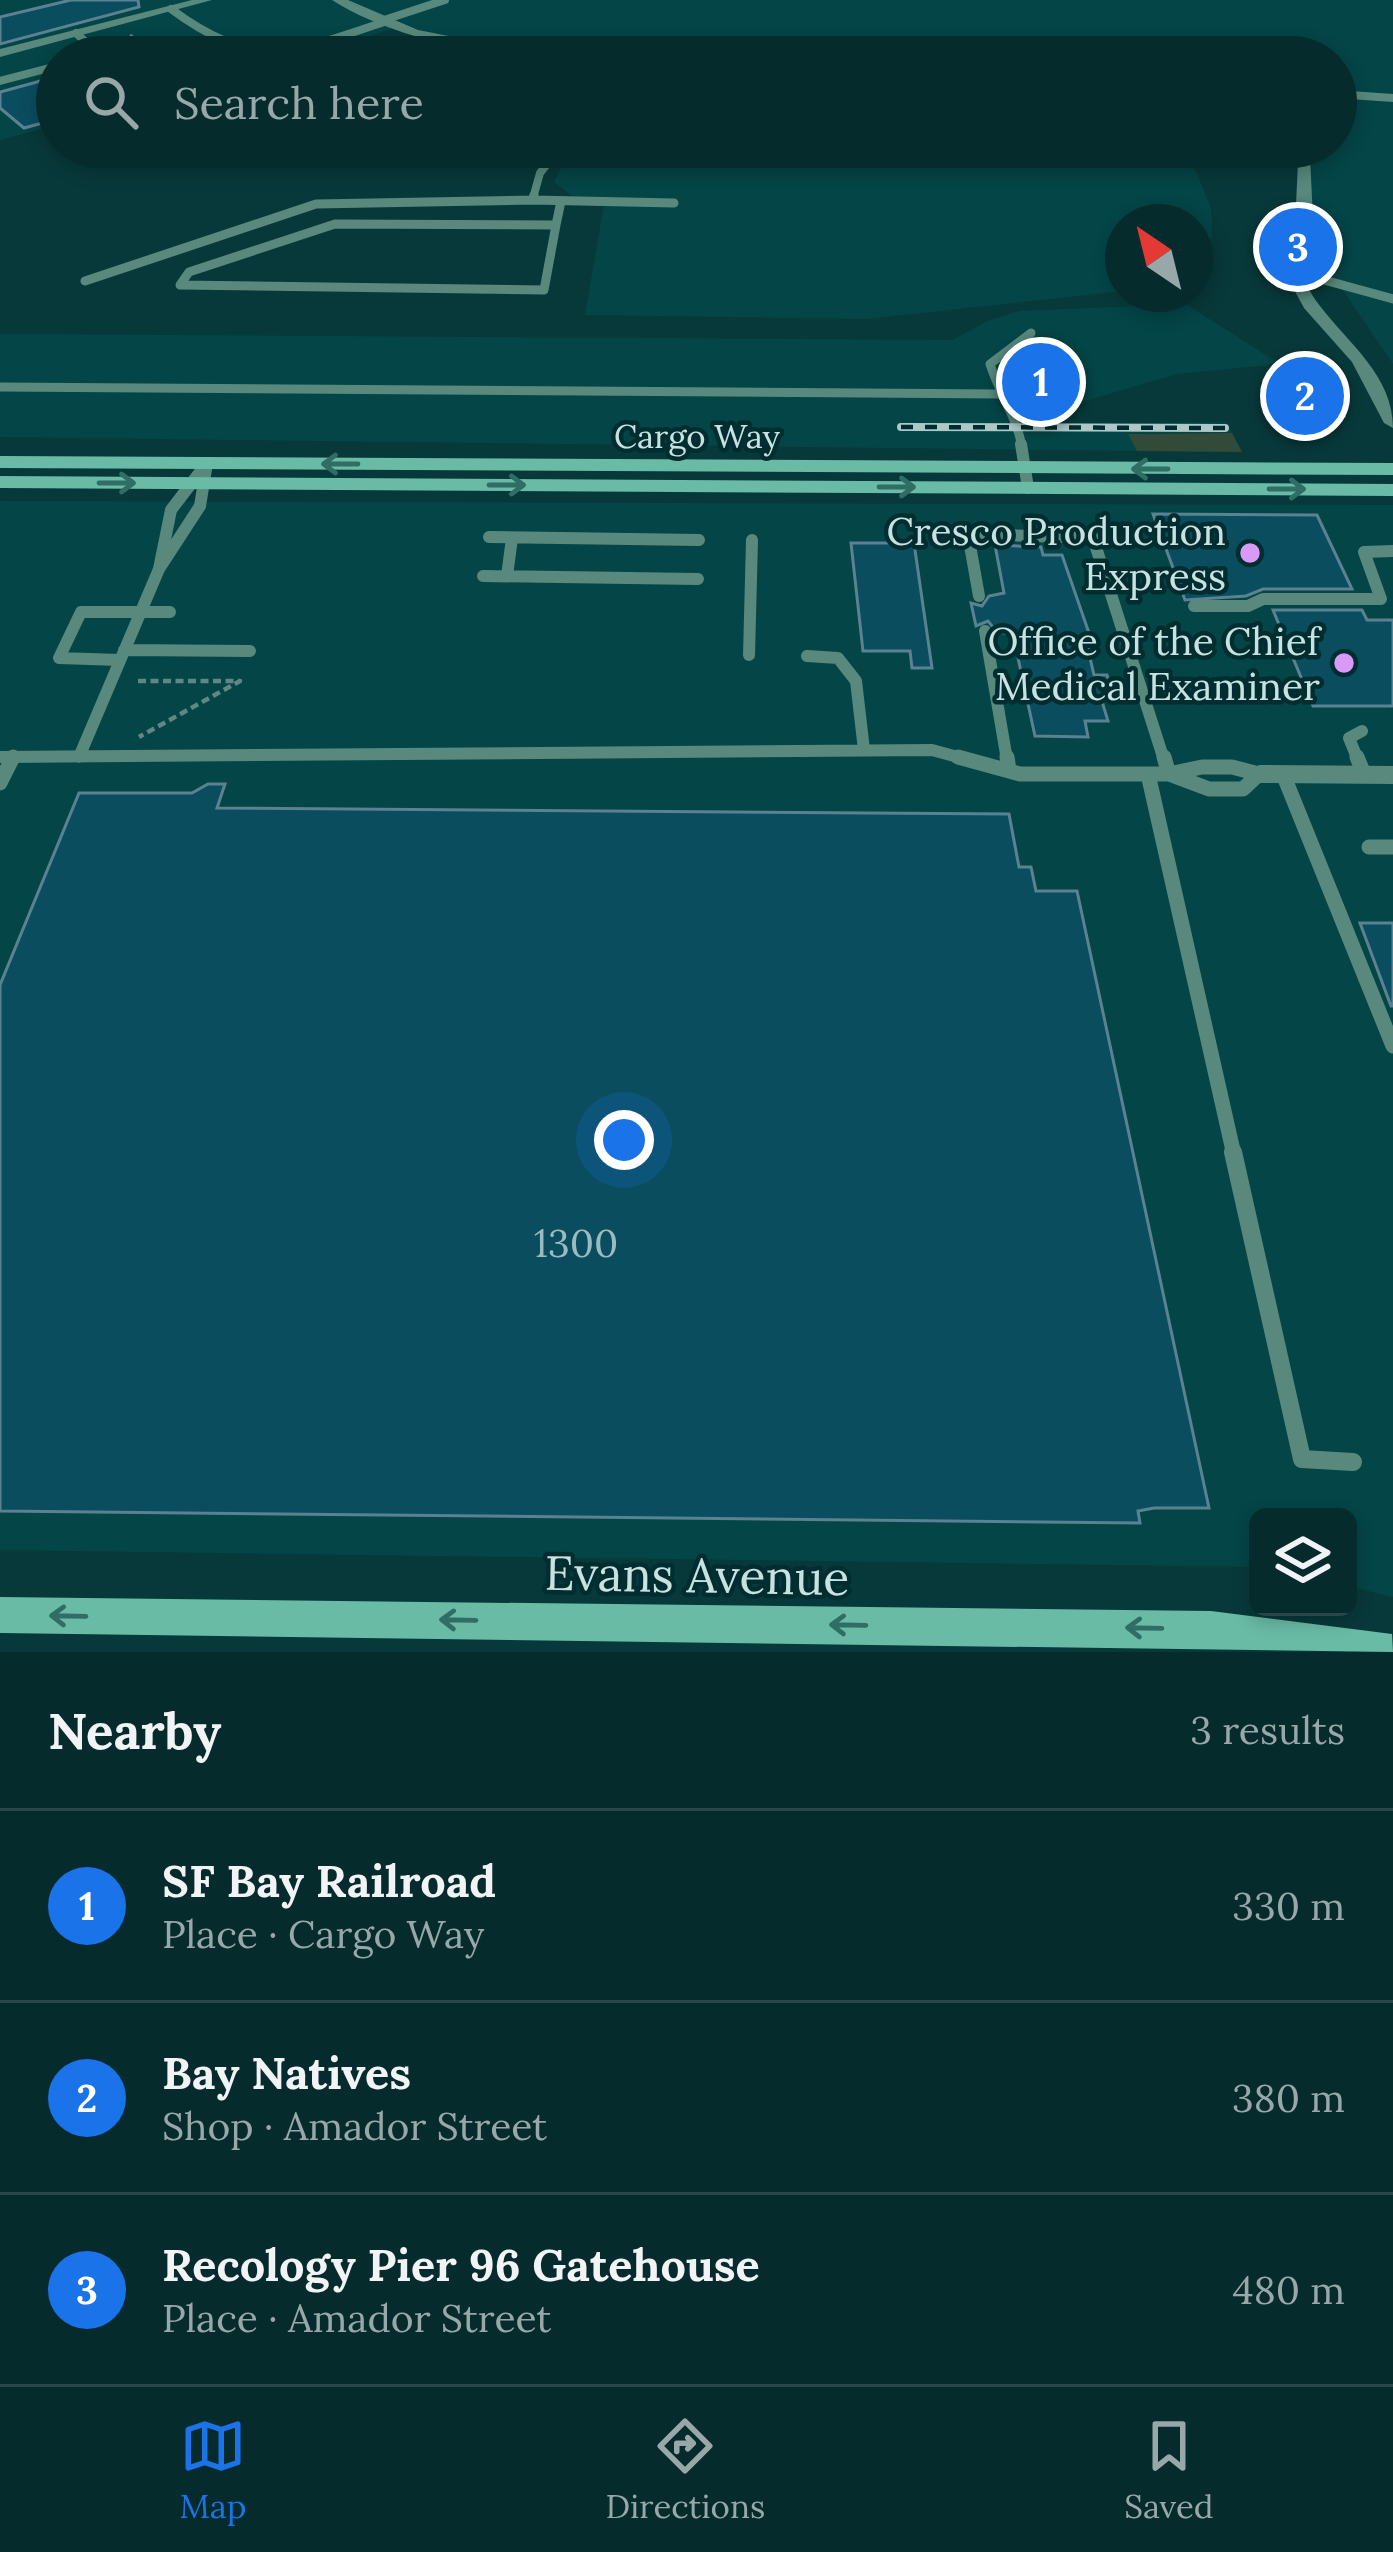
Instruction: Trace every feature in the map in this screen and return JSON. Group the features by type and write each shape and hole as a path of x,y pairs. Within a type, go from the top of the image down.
{"main road":[{"name":"Cargo Way","path":"0,462 207,473 1026,478 1393,490"},
{"name":"Cargo Way","path":"1026,478 1393,470"},
{"name":"Cargo Way","path":"0,482 184,484 207,473"},
{"name":"Evans Avenue","path":"0,1615 967,1639 1211,1629 1392,1652"}],"street":[{"path":"64,36 206,0"},
{"path":"338,0 429,36"},
{"path":"0,52 36,43"},
{"path":"1304,168 1303,205 1309,237"},
{"path":"1286,234 1303,205"},
{"path":"1286,258 1306,275 1310,305 1358,360 1393,423"},
{"path":"1271,774 1393,775"}],"lane":[{"path":"334,36 445,0"},
{"path":"171,9 214,36"},
{"path":"76,33 79,36"},
{"path":"0,81 36,72"},
{"path":"1357,95 1393,98"},
{"path":"533,200 544,168"},
{"path":"557,224 335,224 189,272 180,285 544,290 557,224 561,201"},
{"path":"85,280 316,204 674,203"},
{"path":"1306,275 1393,299"},
{"path":"1026,478 1019,428 999,394 990,364 1031,333"},
{"path":"0,387 999,394"},
{"path":"79,757 159,569 181,546 207,473"},
{"path":"159,569 159,545 184,484"},
{"path":"979,596 970,540 974,533 1093,538 1169,774"},
{"path":"489,537 699,540"},
{"path":"507,576 512,538"},
{"path":"749,656 752,540"},
{"path":"1194,606 1248,606 1263,599 1382,599 1364,552 1393,551"},
{"path":"483,576 698,579"},
{"path":"170,612 81,611 59,658 250,651"},
{"path":"986,631 1009,770"},
{"path":"807,656 838,658 856,681 864,751"},
{"path":"1362,731 1349,738 1364,775"},
{"path":"0,783 6,757 932,750 1020,774 1169,774 1232,767 1271,774"},
{"path":"1148,774 1302,1459 1353,1462"},
{"path":"1169,774 1209,789 1243,790 1271,774"},
{"path":"1271,774 1393,1046"},
{"path":"1370,847 1393,847"}],"path":[{"path":"115,23 132,36"},
{"path":"132,742 240,681 138,681"}],"shaded area":[{"path":"0,0 1393,0 1393,364 1298,224 1304,168 1357,168 1357,36 430,36 398,27 369,36 36,36 36,131 0,140"},
{"path":"561,168 1188,168 1195,169 1209,204 1105,204 1105,293 867,319 585,315 605,198 572,196 554,182"},
{"path":"1105,307 1105,312 1199,312 1280,364 1177,374 1041,414 1045,425 1226,422 1232,433 1129,434 1137,451 0,437 0,334 952,340 1019,311"},
{"path":"0,501 1393,505 1393,1597 1357,1588 1357,1508 1249,1508 1249,1567 0,1550"}],"green space":[{"path":"1232,433 1242,452 1137,451 1128,434"}],"building":[{"path":"71,0 138,0 139,7 0,44 0,17"},
{"path":"36,82 36,125 24,128 0,108 0,92"},
{"path":"1268,231 1296,235 1313,244 1318,238 1329,240 1329,264 1298,259 1290,250 1266,255"},
{"path":"1277,367 1327,367 1342,396 1334,396 1344,416 1322,416 1311,396 1291,394"},
{"name":"Cresco Production Express","path":"1153,514 1317,515 1352,589 1263,589 1246,596 1185,600"},
{"path":"851,543 914,543 932,668 912,668 910,651 863,651"},
{"path":"995,545 1041,547 1043,555 1062,555 1090,636 1085,636 1094,675 1107,675 1112,695 1100,695 1108,721 1085,721 1088,737 1035,736 1013,635 996,631 988,621 976,626 971,603 982,606 989,596 1004,593"},
{"name":"Office of the Chief Medical Examiner","path":"1273,610 1362,610 1367,620 1393,620 1393,706 1313,706"},
{"path":"208,784 225,784 217,808 1009,814 1019,867 1031,867 1036,891 1077,891 1209,1508 1138,1511 1140,1523 0,1511 0,985 79,793 192,793"},
{"path":"1360,923 1393,923 1393,1006 1391,1006"}],"tunnel":[{"path":"1285,258 1286,234"},
{"path":"1309,237 1309,261"}],"railway":[{"path":"901,427 1225,428"}],"place":[{"name":"Recology Pier 96 Gatehouse","path":"1298,247"},
{"name":"SF Bay Railroad","path":"1041,382"},
{"name":"Bay Natives","path":"1305,396"},
{"name":"Cresco Production Express","path":"1250,553"},
{"name":"Office of the Chief Medical Examiner","path":"1344,663"}]}
